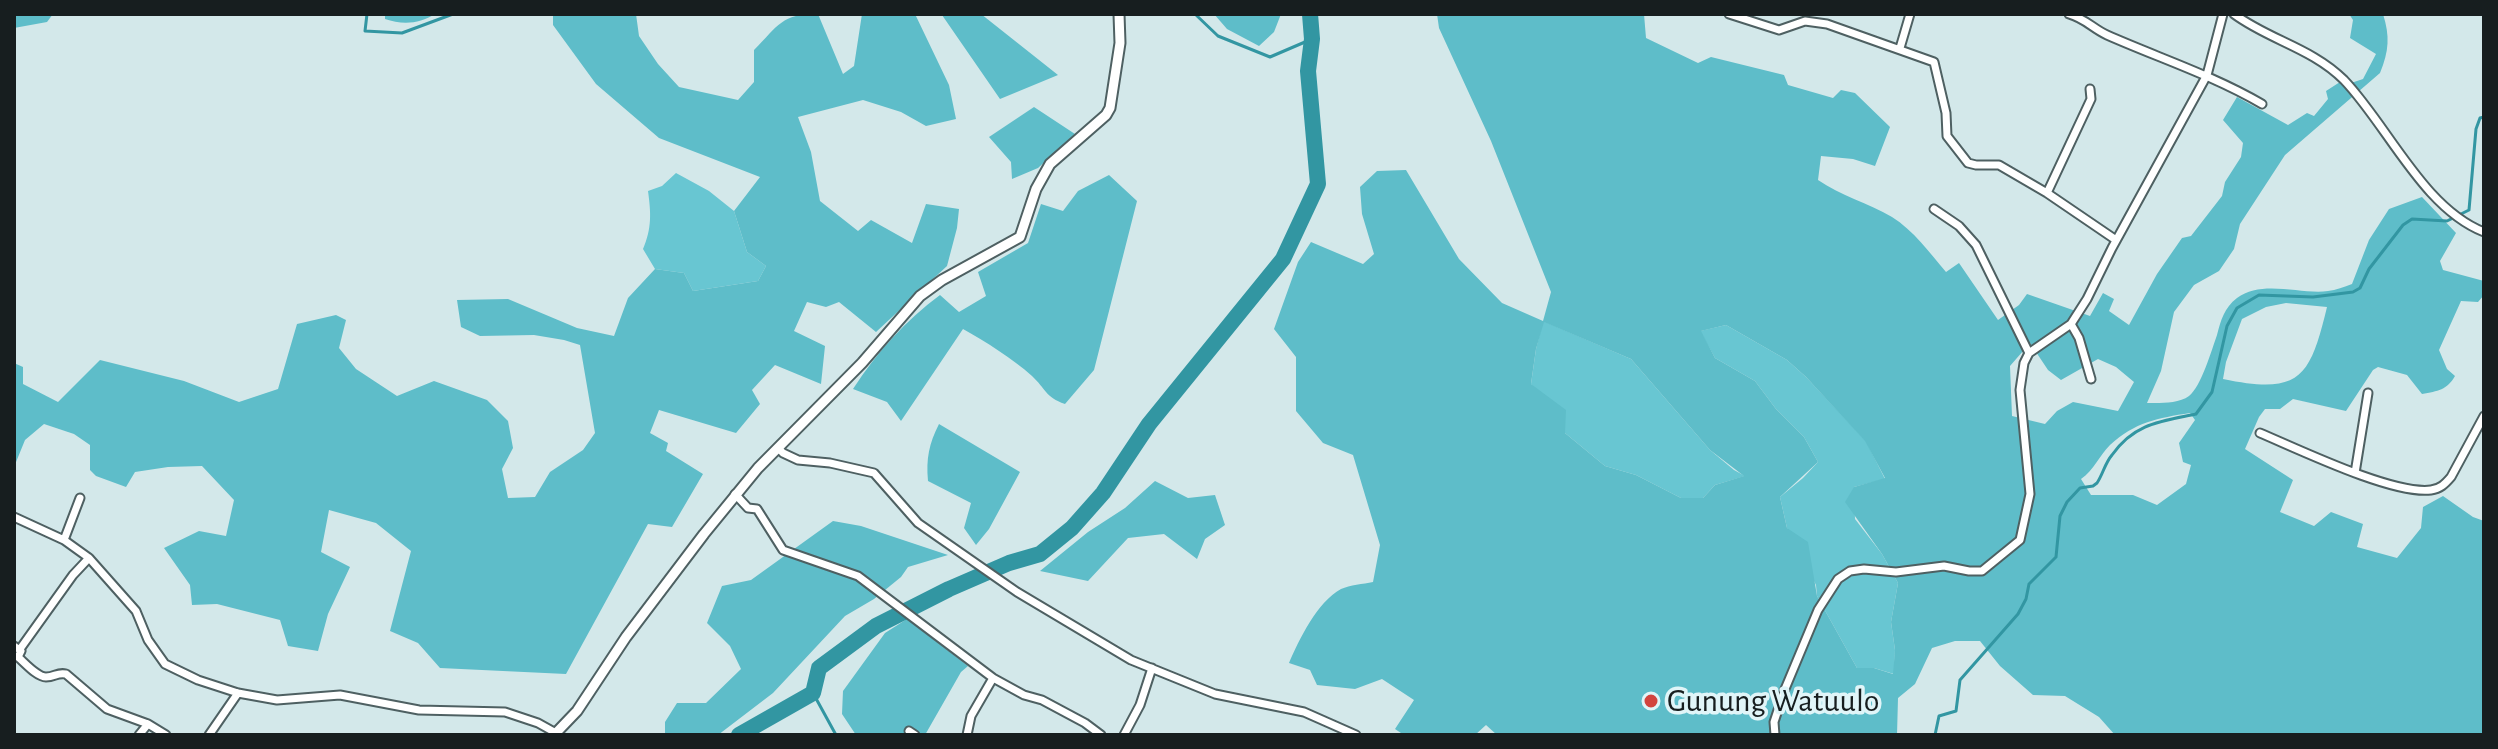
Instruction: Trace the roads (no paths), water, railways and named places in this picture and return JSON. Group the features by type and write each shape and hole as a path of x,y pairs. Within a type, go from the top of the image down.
{"street":[{"path":"14,517 64,540 89,558 136,611 148,640 165,664 187,676 238,693 277,700 340,695 419,710 505,712 538,723 555,734 577,711 626,637 735,494 862,363 920,296 962,268 1020,237 1036,189 1050,164 1110,108 1120,43 1119,14"},
{"path":"1729,14 1779,30 1805,21 1827,24 1934,62 1946,113 1947,136 1968,163 1999,165 2116,240"},
{"path":"1900,48 1910,14"},
{"path":"2069,14 2087,20 2104,34 2207,75 2262,104"},
{"path":"1775,735 1777,708 1810,627 1826,594 1845,573 1864,569 1896,572 1944,566 1982,571 2020,540 2030,494 2020,376 2029,353 2071,324 2098,279 2116,240 2207,75 2223,14"},
{"path":"2234,14 2257,31 2311,54 2332,69 2365,104 2433,194 2450,211 2484,232"},
{"path":"2047,193 2091,99 2090,89"},
{"path":"1934,209 1959,226 1976,245 2029,353"},
{"path":"2071,324 2079,338 2091,379"},
{"path":"2355,473 2368,393"},
{"path":"2260,433 2355,473 2413,489 2437,489 2451,477 2484,416"},
{"path":"778,448 798,460 869,470 880,477 914,519 1017,592 1131,660 1215,694 1304,712 1356,735"},
{"path":"735,494 748,508 757,509 783,550 858,576 993,678 1024,695 1042,700 1101,735"},
{"path":"64,540 80,498"},
{"path":"89,558 17,648 18,657 41,676 66,674 107,709 148,724 166,735"},
{"path":"1124,735 1140,705 1152,668"},
{"path":"967,735 971,716 993,678"},
{"path":"209,735 238,693"},
{"path":"139,735 148,724"}],"waterway":[{"path":"367,14 365,31 402,33 453,14"},
{"path":"1195,14 1218,36 1270,57 1312,39"},
{"path":"739,735 813,693 819,668 876,626 949,589 1009,563 1040,554 1072,528 1103,493 1149,424 1283,259 1318,184 1308,71 1312,39 1310,14"},
{"path":"1935,735 1939,716 1956,711 1960,680 2018,614 2029,584 2056,557 2060,516 2067,502 2080,488 2097,483 2110,458 2130,436 2150,425 2196,414 2212,392 2227,326 2237,308 2259,295 2313,297 2353,292 2360,288 2369,269 2403,225 2412,219 2447,221 2469,210 2476,129 2480,118 2484,117"},
{"path":"813,693 836,735"}],"place":[{"name":"Gunung Watuulo","path":"1651,701"}]}
